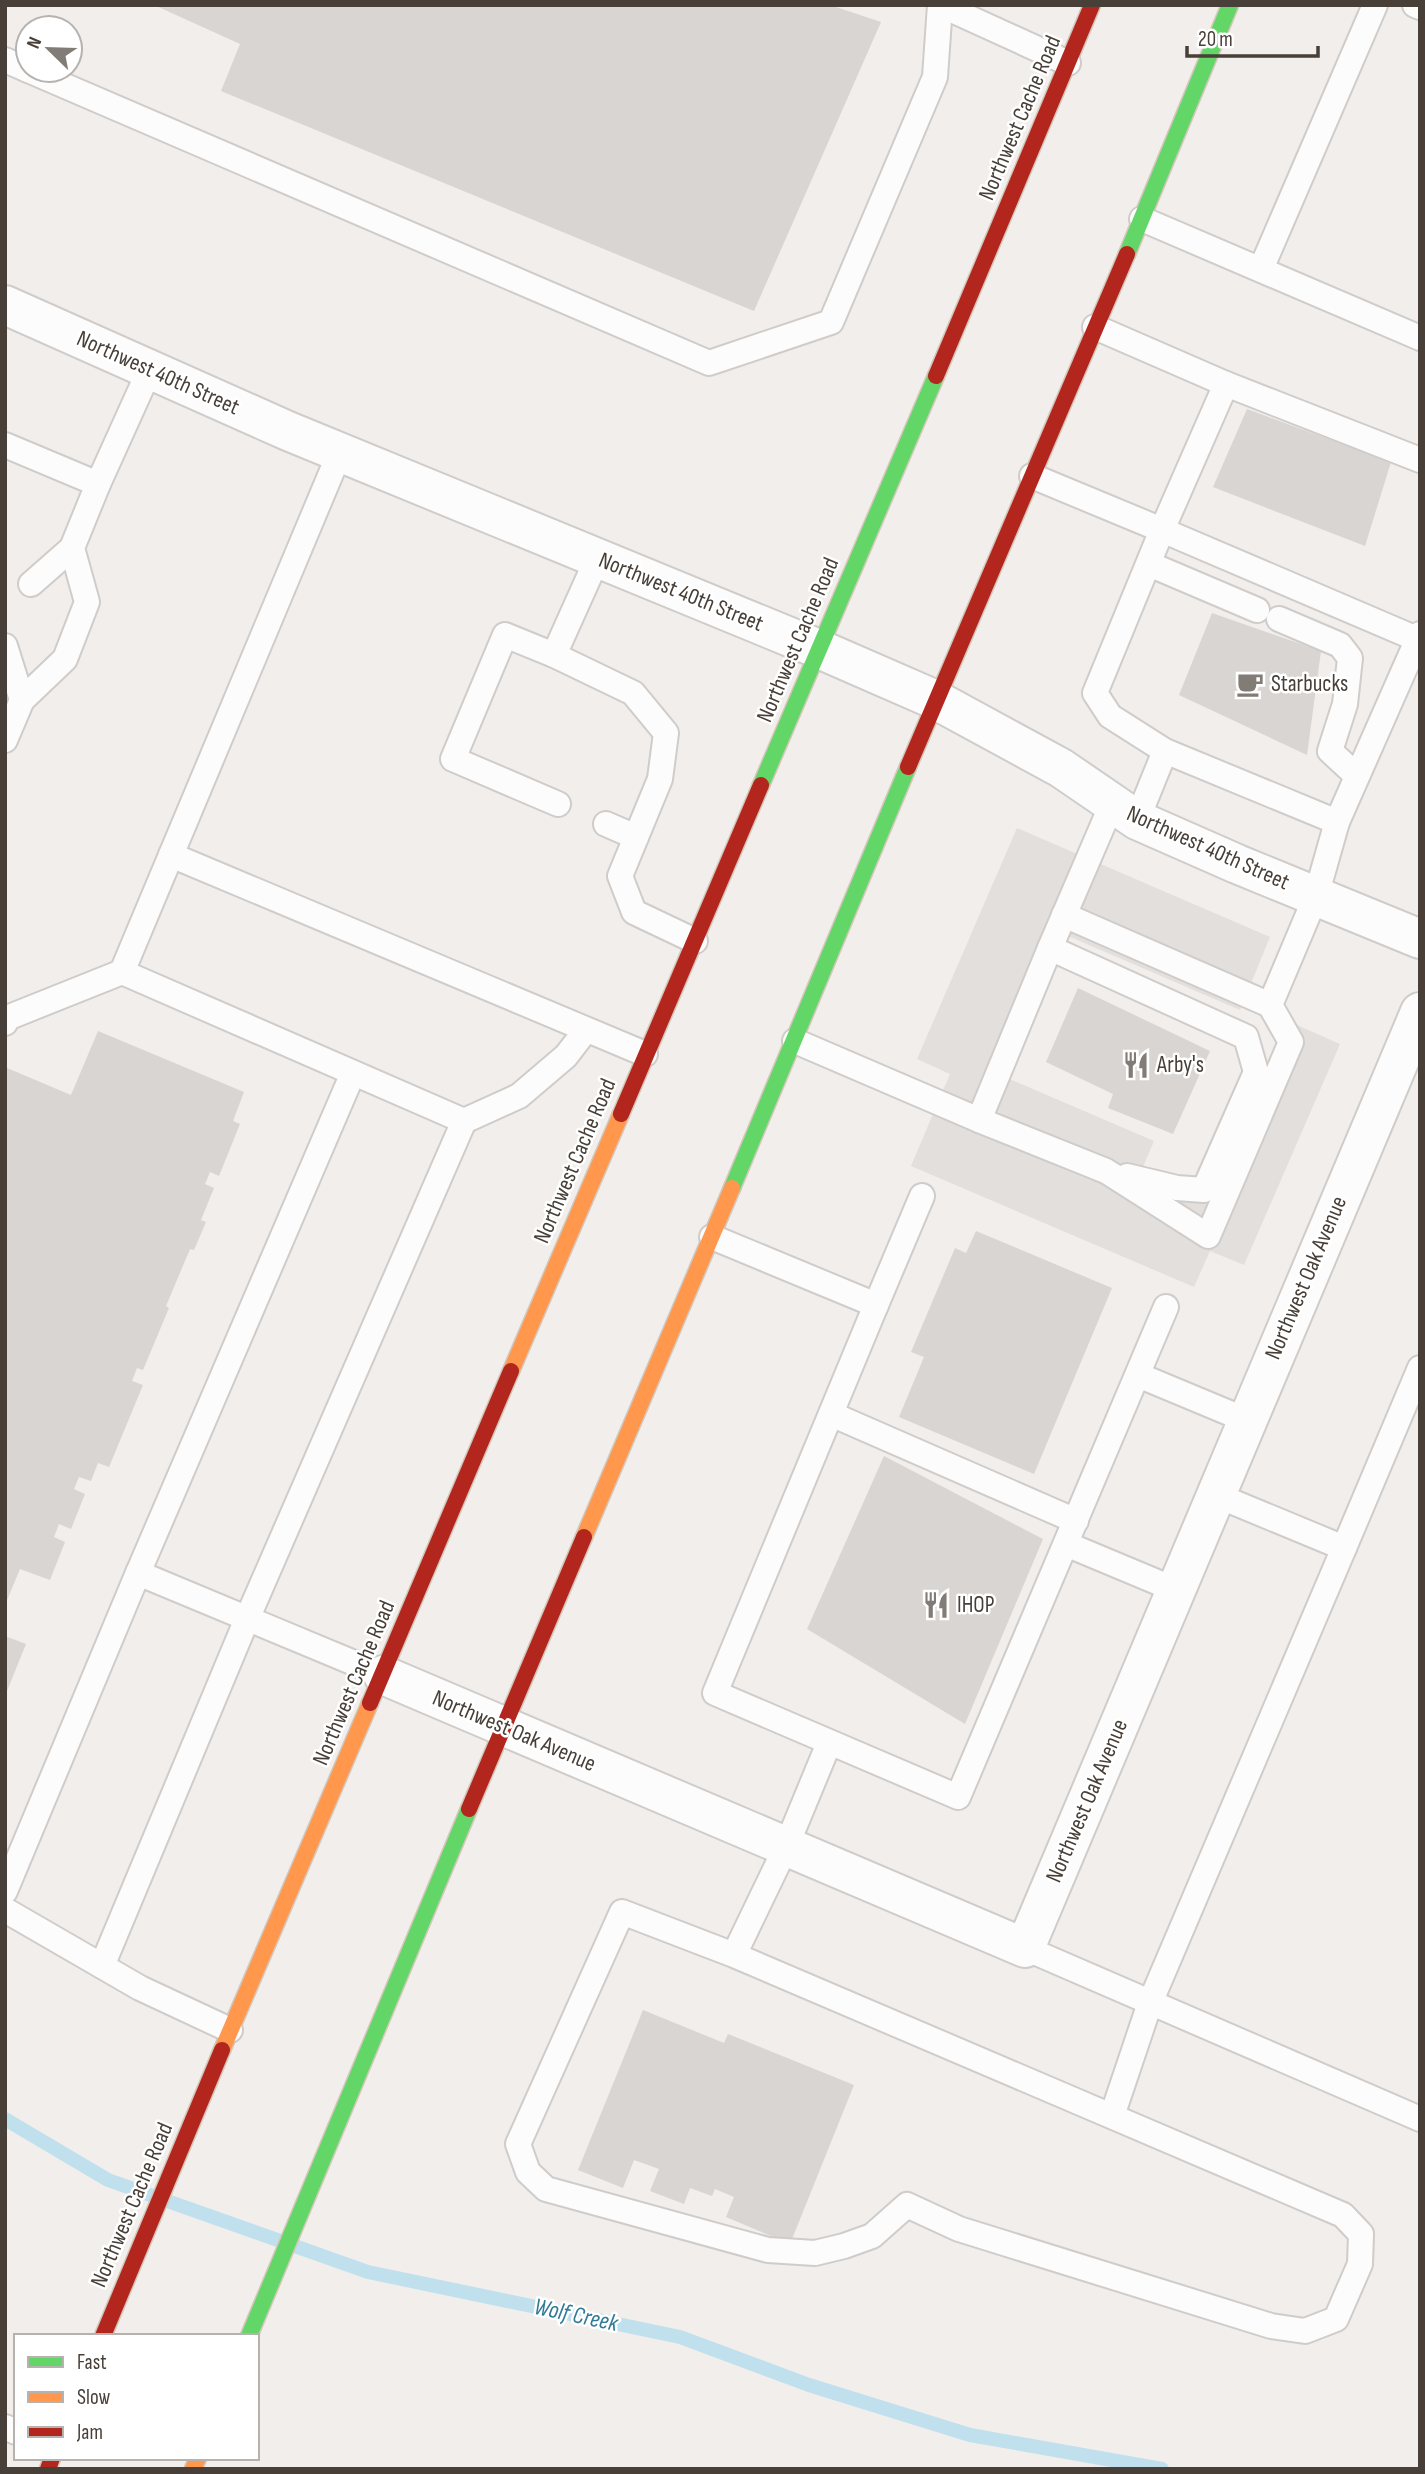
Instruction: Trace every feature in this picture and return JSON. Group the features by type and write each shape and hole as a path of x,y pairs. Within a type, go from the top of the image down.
{"main road":[{"name":"Northwest Cache Road","path":"104,2334 230,2030 1092,5"},
{"path":"250,2334 503,1726 795,1041 1230,5"}],"street":[{"name":"Northwest 40th Street","path":"5,305 340,452 598,557 936,700 1061,768 1125,812 1420,939"},
{"name":"Northwest Oak Avenue","path":"383,1675 1025,1948 1420,1012"}],"lane":[{"path":"61,84 709,363 831,322 935,77 941,5 1068,62"},
{"path":"1261,269 1375,5"},
{"path":"1415,5 1420,8"},
{"path":"1142,219 1420,338"},
{"path":"1095,327 1226,384 1420,460"},
{"path":"31,584 72,548 150,369"},
{"path":"1226,384 1095,693 1110,716 1165,751 1338,822"},
{"path":"5,445 98,484"},
{"path":"5,1023 8,1018 122,972 340,452"},
{"path":"1032,476 1419,637 1338,822 1316,896 1270,1005"},
{"path":"5,740 22,700 65,659 87,601 72,548"},
{"path":"554,655 598,557"},
{"path":"1149,564 1340,645 1350,658 1345,704 1331,751 1357,776"},
{"path":"558,804 453,759 505,635 634,693 666,733 660,779 620,876 634,912 695,941"},
{"path":"5,646 22,700"},
{"path":"979,1120 1065,915 1125,812 1165,751"},
{"path":"606,824 636,836"},
{"path":"170,856 645,1054"},
{"path":"1065,915 1270,1005 1291,1042 1208,1236 1105,1171"},
{"path":"795,1041 1105,1171 1177,1188 1204,1190 1256,1072 1246,1037 1050,948"},
{"path":"122,972 464,1121"},
{"path":"102,1966 247,1619 464,1121 519,1096 566,1056 586,1030"},
{"path":"5,1891 138,1573 353,1073"},
{"path":"922,1196 715,1693 957,1797 1166,1307"},
{"path":"712,1237 876,1305"},
{"path":"1112,2116 1150,2003 1420,1368"},
{"path":"1138,1375 1246,1420"},
{"path":"831,1415 1076,1521"},
{"path":"1216,1496 1344,1548"},
{"path":"1066,1544 1176,1590"},
{"path":"138,1573 383,1675"},
{"path":"734,1955 786,1847 830,1743"},
{"path":"5,1910 140,1988 230,2030"},
{"path":"621,1912 734,1955 1343,2215 1361,2234 1360,2263 1336,2319 1305,2331 1271,2326 959,2229 907,2205 872,2235 815,2253 768,2250 546,2189 528,2172 519,2144 621,1912"},
{"path":"1025,1948 1420,2119"}],"shaded area":[{"path":"1017,828 1270,937 1240,1010 1068,936 1007,1078 1154,1141 1140,1174 1211,1204 1290,1022 1340,1044 1244,1265 1210,1251 1194,1287 911,1166 950,1074 917,1059"}],"building":[{"path":"154,5 830,5 881,22 754,311 221,91 240,44"},
{"path":"1247,409 1391,462 1365,546 1213,487"},
{"path":"1212,613 1321,651 1307,755 1179,695"},
{"path":"1078,988 1210,1051 1173,1134 1108,1108 1113,1094 1046,1062"},
{"path":"98,1031 244,1092 233,1121 240,1124 219,1176 210,1172 205,1184 214,1188 201,1220 206,1222 194,1250 190,1249 143,1370 137,1368 132,1381 143,1385 109,1467 98,1463 91,1481 79,1477 74,1489 85,1494 71,1529 59,1524 54,1537 65,1542 50,1580 20,1569 5,1605 5,1074 7,1068 71,1095"},
{"path":"976,1231 1112,1288 1034,1474 899,1417 924,1357 911,1352 955,1248 966,1253"},
{"path":"884,1456 1043,1539 965,1724 807,1629"},
{"path":"5,1636 26,1644 5,1696"},
{"path":"643,2010 724,2043 728,2034 854,2085 790,2244 726,2217 734,2197 715,2189 712,2196 690,2188 684,2204 650,2191 659,2169 634,2160 623,2188 578,2170"}],"waterway":[{"name":"Wolf Creek","path":"5,2119 108,2180 368,2272 680,2337 809,2385 970,2435 1162,2469"}],"traffic: fast":[{"path":"1127,254 1230,5"},
{"path":"761,785 936,376"},
{"path":"732,1188 908,767"},
{"path":"250,2334 469,1809"}],"traffic: slow":[{"path":"511,1371 621,1114"},
{"path":"584,1537 732,1188"},
{"path":"222,2050 370,1703"},
{"path":"193,2469 197,2460"}],"traffic: jam":[{"path":"936,376 1092,5"},
{"path":"908,767 1127,254"},
{"path":"621,1114 761,785"},
{"path":"370,1703 511,1371"},
{"path":"469,1809 584,1537"},
{"path":"104,2334 222,2050"},
{"path":"48,2469 51,2460"}],"place":[{"name":"Starbucks","path":"1250,684"},
{"name":"Arby's","path":"1136,1065"},
{"name":"IHOP","path":"936,1605"}]}
